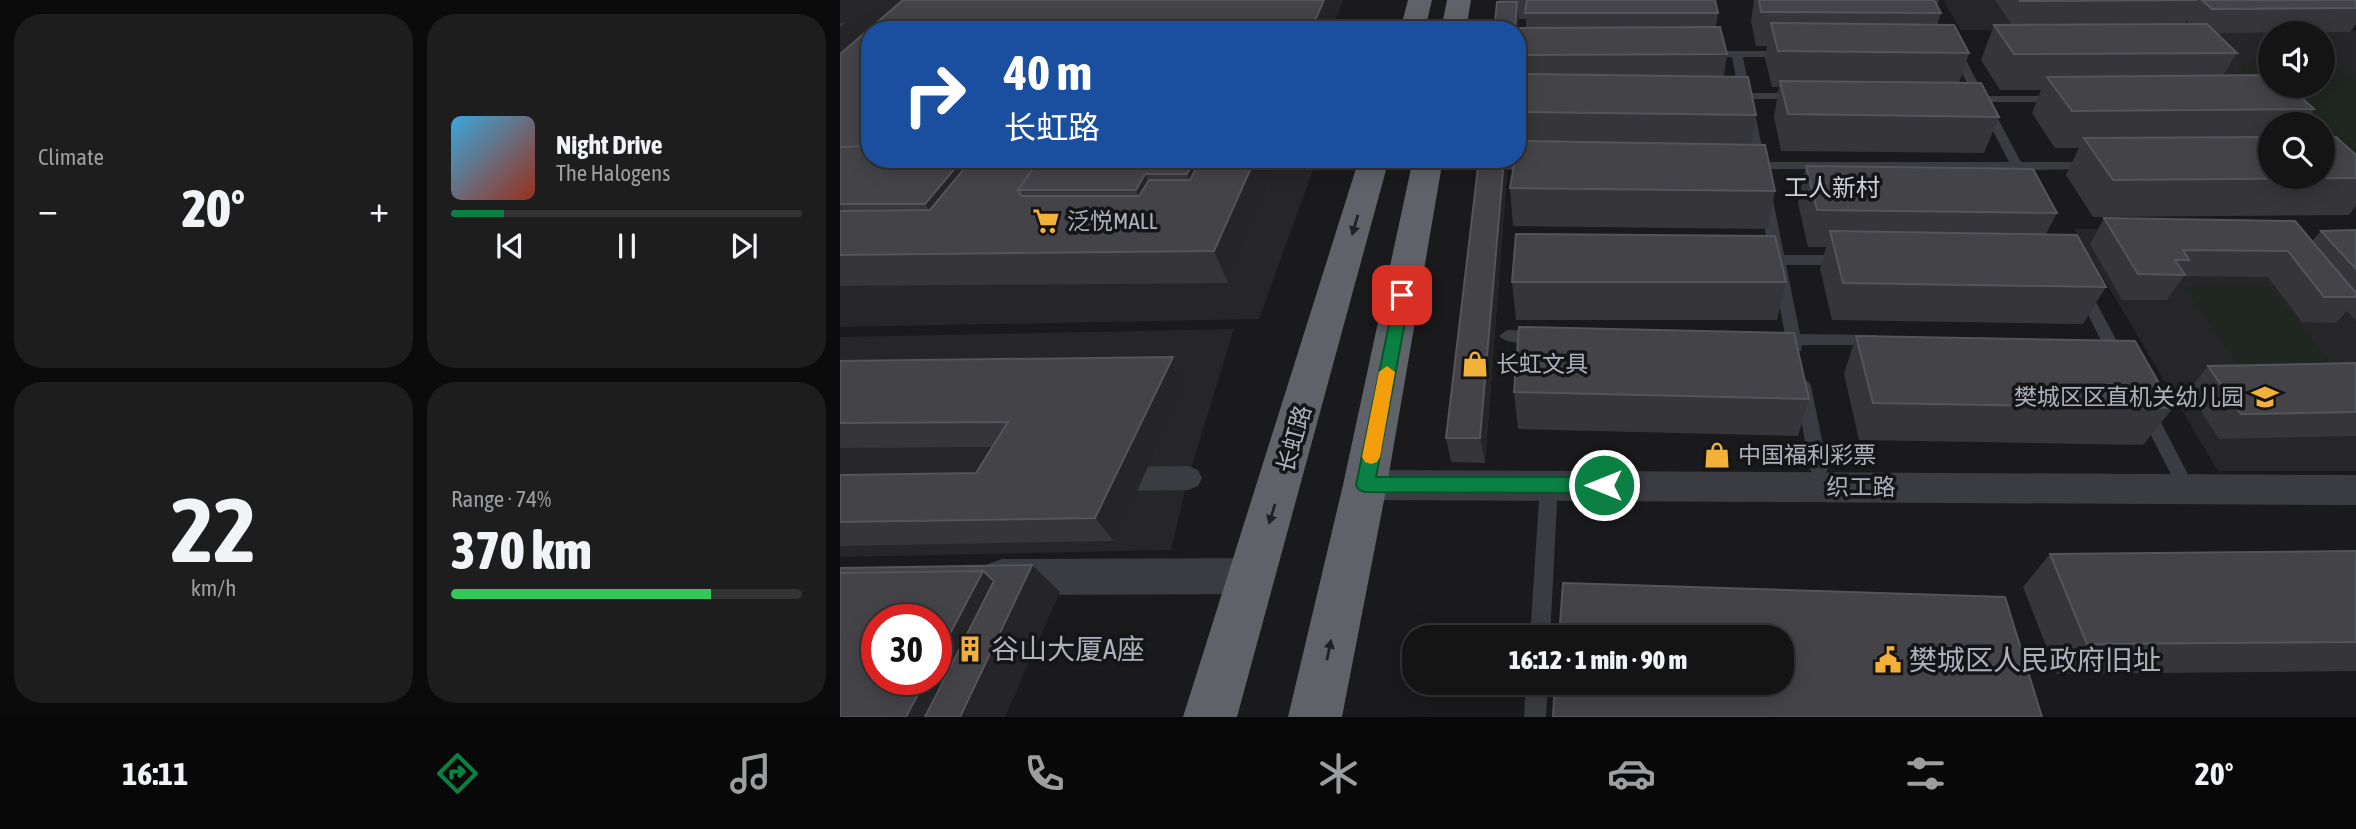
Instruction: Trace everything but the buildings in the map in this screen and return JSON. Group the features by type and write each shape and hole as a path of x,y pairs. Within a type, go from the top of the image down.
{"highway":[{"path":"1414,21 1420,0"},
{"path":"1455,21 1459,0"},
{"name":"长虹路","path":"1210,717 1371,168"},
{"path":"1315,717 1365,485 1442,168"}],"street":[{"path":"1077,479 1188,478"},
{"name":"织工路","path":"1365,485 2356,490"},
{"path":"966,577 1253,576"}],"lane":[{"path":"1696,54 1806,53"},
{"path":"1943,53 1957,53 2036,201"},
{"path":"1737,54 1819,469"},
{"path":"1718,96 1815,97"},
{"path":"1954,99 2065,99"},
{"path":"1526,165 1544,166"},
{"path":"1733,166 2110,166"},
{"path":"1778,260 1861,260"},
{"path":"2074,273 2124,369"},
{"path":"1507,336 1562,337"},
{"path":"1753,339 1888,342"},
{"path":"2137,393 2187,489"},
{"path":"1541,625 1549,485"},
{"path":"1535,717 1536,695"}],"shaded area":[{"path":"840,0 933,0 889,21 861,21 861,48 840,89"},
{"path":"1943,0 2314,0 2356,32 2356,206 2335,155 2335,112 2263,112 2182,30 1961,30"},
{"path":"2258,59 2258,98 2335,98 2335,69 2356,77 2356,196 2335,176 2335,112 2271,112 2238,78 2239,67"},
{"name":"泛悦MALL","path":"840,95 861,140 861,168 1314,168 1259,319 840,327"},
{"name":"樊城区区直机关幼儿园","path":"2276,228 2289,243 2356,242 2356,471 2218,471 2074,229"},
{"path":"2269,286 2338,372 2244,373 2184,287"},
{"path":"1234,329 1188,478 1171,550 840,557 840,337"}],"slow traffic":[{"path":"1371,457 1387,372"}],"place":[{"name":"泛悦MALL","path":"1046,221"},
{"name":"长虹文具","path":"1475,364"},
{"name":"樊城区区直机关幼儿园","path":"2265,397"},
{"name":"中国福利彩票","path":"1717,455"},
{"name":"谷山大厦A座","path":"970,649"},
{"name":"樊城区人民政府旧址","path":"1888,660"}],"district":[{"name":"工人新村","path":"1832,187"}],"route":[{"path":"1402,295 1365,485 1604,485"}]}
